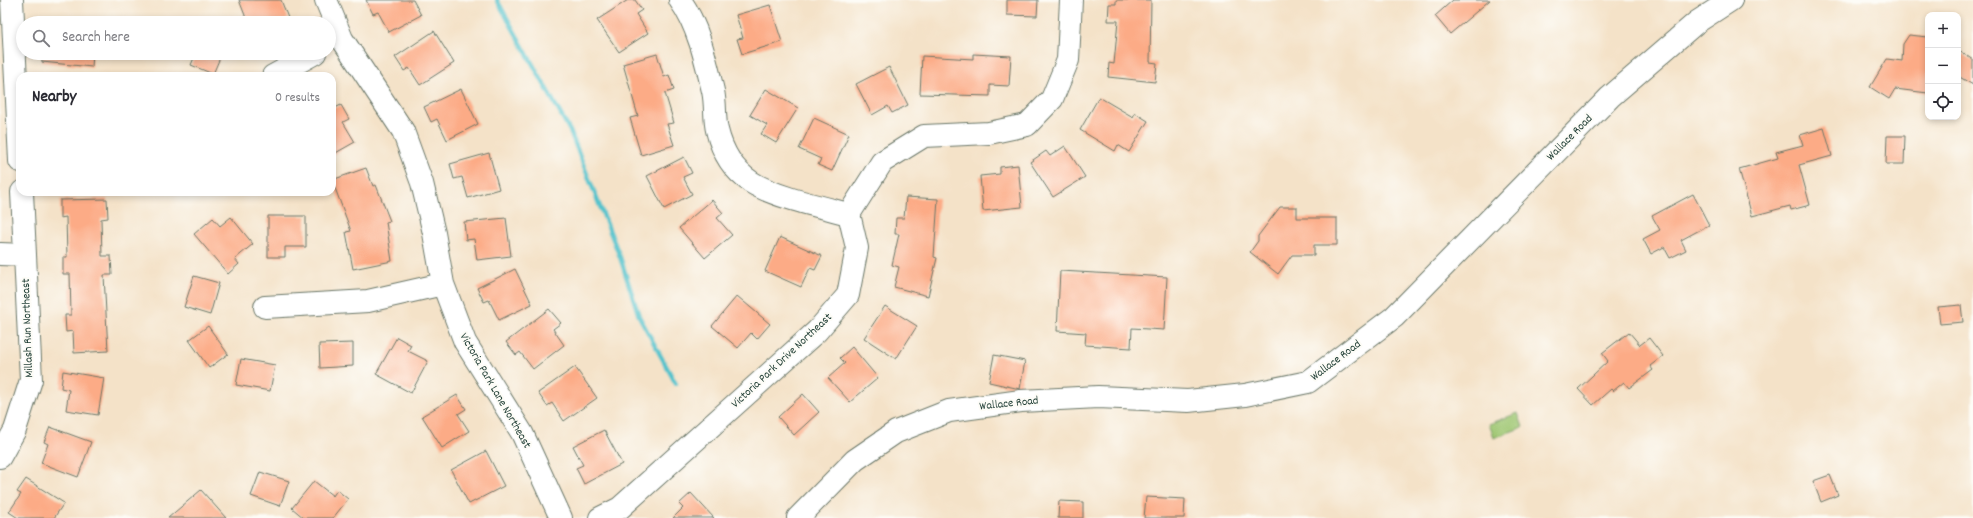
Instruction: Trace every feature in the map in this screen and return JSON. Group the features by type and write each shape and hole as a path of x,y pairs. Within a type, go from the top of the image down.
{"street":[{"name":"Victoria Park Lane Northeast","path":"326,0 329,16"},
{"path":"680,0 690,14 704,56 714,92 716,130 729,162 751,182 782,196 849,214 882,162 924,136 989,133 1027,125 1052,99 1068,60 1071,0"},
{"name":"Wallace Road","path":"798,518 855,460 896,432 949,411 1021,401 1090,398 1188,401 1245,395 1308,382 1394,317 1610,97 1697,22 1731,0"},
{"path":"8,1 16,108"},
{"name":"Victoria Park Lane Northeast","path":"336,43 403,131 422,183 434,233 443,284 465,342 522,433 561,518"},
{"path":"280,72 302,60"},
{"name":"Millash Run Northeast","path":"0,457 15,430 31,380 22,196"},
{"name":"Victoria Park Drive Northeast","path":"600,518 620,508 817,331 848,296 857,248 849,214"},
{"path":"0,254 25,255"},
{"path":"265,307 368,301 443,284"}],"green space":[{"path":"1518,413 1523,427 1494,438 1489,424"}],"building":[{"path":"239,0 281,0 287,16 245,16"},
{"path":"366,0 413,0 421,15 389,32 378,12 373,14"},
{"path":"628,0 635,0 642,10 636,14 648,33 619,52 597,20"},
{"path":"1007,0 1038,0 1037,16 1007,15"},
{"path":"1116,0 1151,0 1150,62 1157,63 1155,82 1108,77 1109,63 1114,64 1118,21 1108,21 1109,4 1116,4"},
{"path":"1453,0 1490,0 1450,34 1435,16"},
{"path":"770,5 782,42 742,54 737,39 743,38 736,15"},
{"path":"434,31 454,63 420,85 409,68 404,71 395,57"},
{"path":"1909,35 1925,37 1925,93 1895,89 1889,99 1870,87 1887,59 1902,61 1903,44"},
{"path":"1961,52 1973,60 1973,85 1961,78"},
{"path":"657,54 664,77 669,75 674,90 665,93 674,123 667,124 674,145 641,155 630,118 638,116 623,64"},
{"path":"973,54 1011,56 1009,86 990,85 990,96 920,94 922,56 973,59"},
{"path":"42,60 92,60 92,67 42,62"},
{"path":"193,60 219,60 214,72 208,72 191,65"},
{"path":"889,67 908,105 892,113 888,106 872,115 856,84"},
{"path":"461,89 478,124 447,140 437,119 431,122 424,107"},
{"path":"766,89 798,108 776,143 761,134 767,125 750,115"},
{"path":"1099,97 1133,117 1135,113 1148,121 1129,152 1118,145 1115,151 1080,130"},
{"path":"341,105 349,119 343,122 355,142 336,153 336,108"},
{"path":"814,118 849,134 832,171 818,165 821,159 799,149"},
{"path":"1824,128 1832,156 1799,165 1810,205 1791,210 1790,206 1752,216 1739,169 1778,158 1776,152 1803,145 1800,135"},
{"path":"1887,136 1905,136 1904,164 1886,164"},
{"path":"1065,146 1085,177 1053,197 1030,162 1046,151 1050,156"},
{"path":"489,153 499,189 468,198 462,177 454,179 450,164"},
{"path":"684,157 692,173 683,177 692,194 664,209 647,176"},
{"path":"1018,165 1022,207 983,211 980,176 1000,174 1000,167"},
{"path":"366,168 373,186 376,185 390,221 386,222 392,261 353,269 346,232 351,231 336,191 336,179"},
{"path":"1693,194 1709,225 1681,240 1686,250 1670,258 1664,247 1651,254 1643,239 1660,230 1652,216"},
{"path":"906,197 938,199 934,257 937,258 928,296 894,287 899,267 892,265 899,234 895,234 896,218 904,218"},
{"path":"107,199 108,218 101,219 102,256 111,256 112,275 104,275 108,351 74,353 73,331 66,332 65,315 71,315 70,274 63,274 63,257 67,257 66,217 60,218 60,200"},
{"path":"712,200 723,213 717,218 732,235 705,258 679,228"},
{"path":"1280,207 1297,207 1297,218 1337,218 1337,245 1314,245 1314,255 1292,255 1278,274 1250,252 1258,241 1258,236"},
{"path":"268,216 306,216 306,247 285,247 285,257 268,257"},
{"path":"231,217 253,244 235,259 239,264 228,274 194,234 213,218 220,226"},
{"path":"506,218 511,256 477,260 474,239 466,240 464,222"},
{"path":"780,237 822,256 815,270 810,268 801,287 765,271"},
{"path":"515,269 532,304 499,320 489,300 484,302 477,288"},
{"path":"1060,271 1167,277 1164,330 1132,328 1131,348 1085,345 1086,333 1057,331"},
{"path":"194,276 219,283 210,315 184,307"},
{"path":"737,296 770,324 757,339 751,333 738,348 712,326"},
{"path":"1961,305 1963,322 1940,324 1938,307"},
{"path":"885,306 917,326 896,359 864,338"},
{"path":"549,309 561,323 553,329 564,345 533,369 520,352 516,355 506,342"},
{"path":"208,326 228,354 209,368 189,340"},
{"path":"1629,332 1640,345 1649,338 1663,356 1650,366 1653,370 1629,388 1624,382 1613,391 1611,389 1593,405 1578,389 1608,361 1602,353"},
{"path":"397,337 411,345 408,351 428,361 411,393 376,374"},
{"path":"353,343 353,366 320,368 319,344"},
{"path":"852,347 878,378 850,402 828,378 845,363 840,358"},
{"path":"994,355 1025,361 1020,389 989,382"},
{"path":"241,359 275,365 270,391 236,385"},
{"path":"575,367 597,398 564,421 552,403 547,406 538,393"},
{"path":"63,371 104,378 98,415 66,410 69,390 61,388"},
{"path":"803,394 819,412 794,435 778,417"},
{"path":"457,395 466,409 458,414 469,431 442,448 422,416"},
{"path":"50,427 91,442 78,477 41,463 48,444 44,442"},
{"path":"604,430 622,464 584,484 576,468 583,465 573,446"},
{"path":"486,451 504,486 469,504 451,470"},
{"path":"260,472 289,481 280,506 251,496"},
{"path":"1830,475 1838,495 1821,502 1813,481"},
{"path":"26,479 64,503 54,518 18,518 9,512 21,494 17,492"},
{"path":"314,481 333,496 337,490 348,499 333,518 304,518 292,508"},
{"path":"201,490 226,518 168,518"},
{"path":"691,493 714,518 673,518 683,508 679,504"},
{"path":"1146,497 1185,499 1184,518 1144,518"},
{"path":"1059,501 1083,502 1083,518 1058,518"}],"waterway":[{"path":"497,0 570,131 620,257 639,316 676,384"}]}
